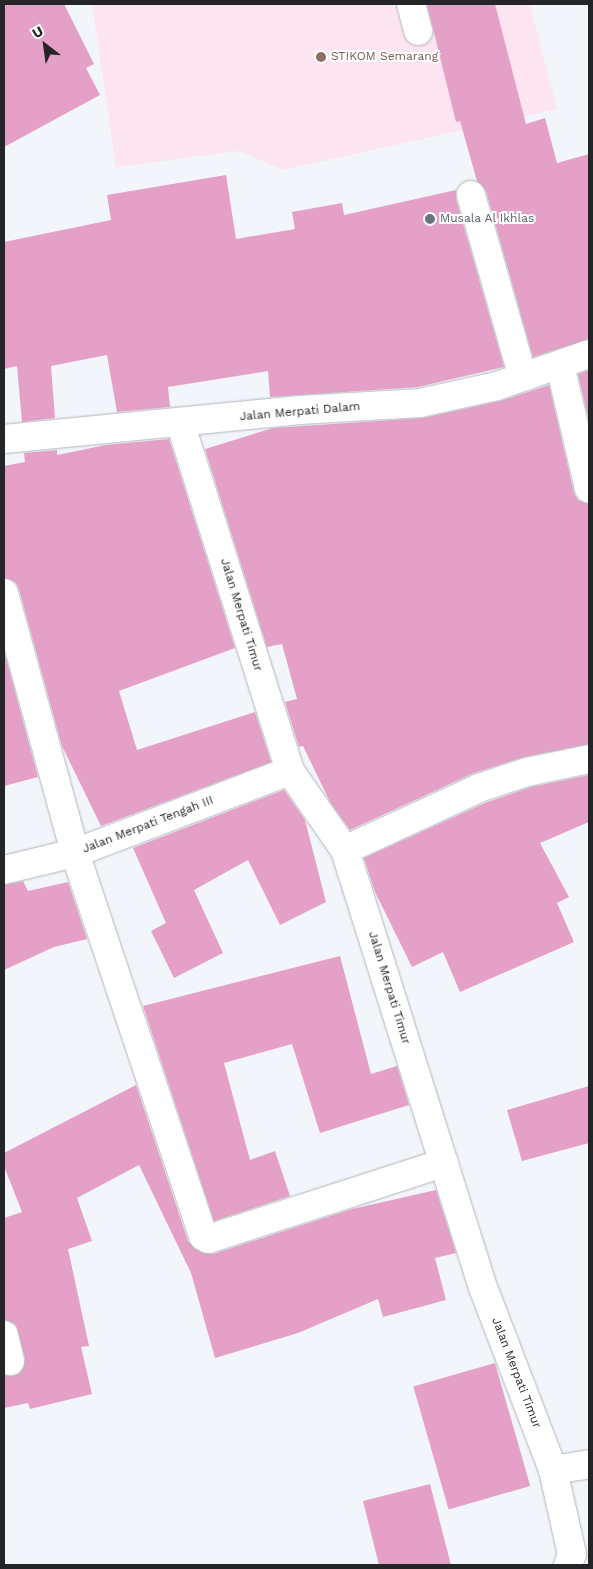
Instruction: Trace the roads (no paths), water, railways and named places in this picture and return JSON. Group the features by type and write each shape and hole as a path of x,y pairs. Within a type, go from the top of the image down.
{"street":[{"path":"411,4 418,31"},
{"path":"470,195 522,377"},
{"name":"Jalan Merpati Dalam","path":"4,439 180,422 420,403 522,377 589,354"},
{"path":"560,364 589,489"},
{"name":"Jalan Merpati Timur","path":"180,422 290,771 345,850 484,1290 553,1470 572,1554 568,1565"},
{"path":"4,593 74,853 205,1239 444,1163"},
{"path":"345,850 479,788 527,772 589,759"},
{"name":"Jalan Merpati Tengah III","path":"4,870 74,853 290,771"},
{"path":"553,1470 589,1464"}],"place":[{"name":"STIKOM Semarang","path":"321,57"},
{"name":"Musala Al Ikhlas","path":"430,219"}]}
